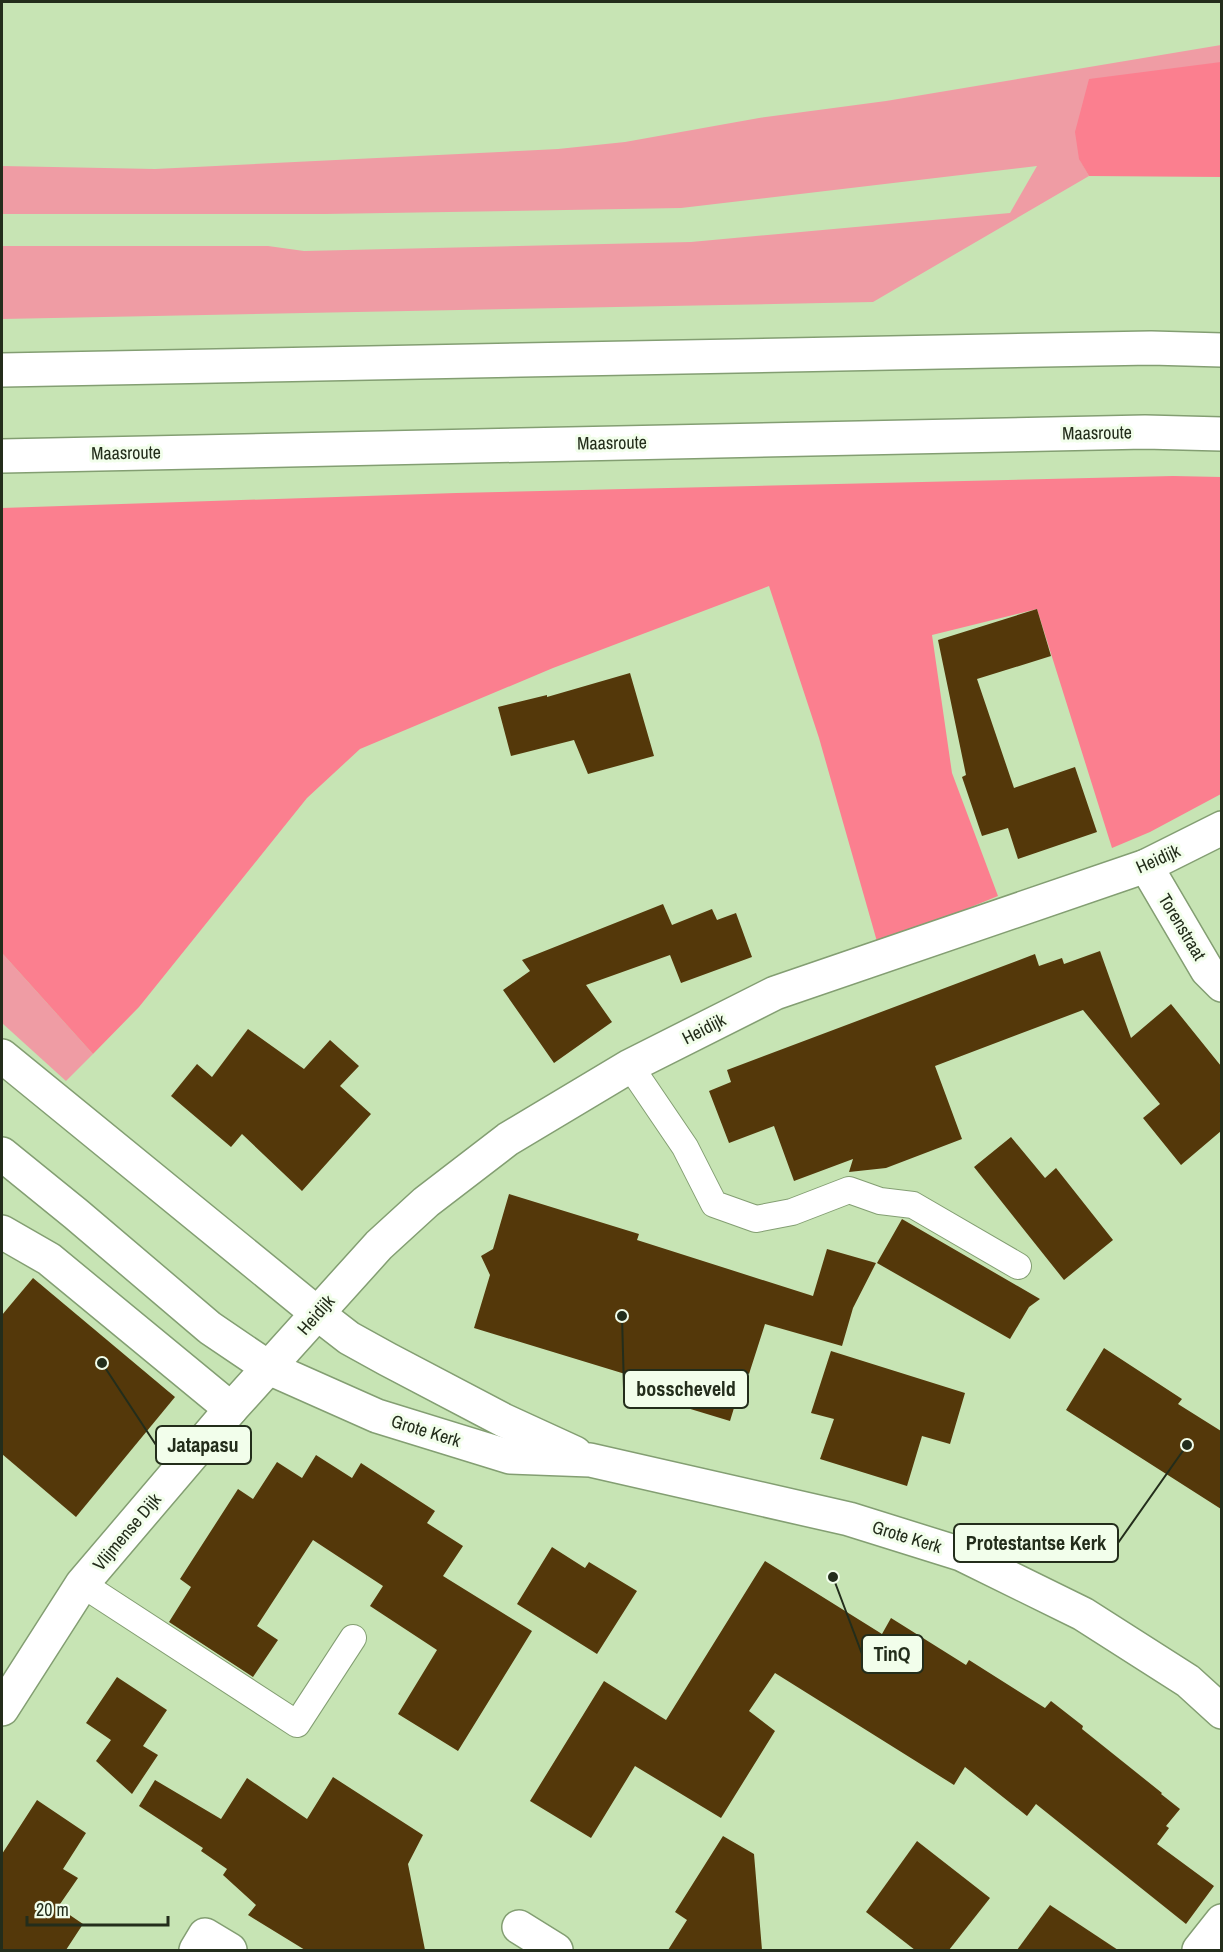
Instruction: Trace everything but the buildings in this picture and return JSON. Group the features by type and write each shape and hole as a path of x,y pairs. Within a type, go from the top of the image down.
{"main road":[{"path":"2,370 1139,348 1221,350"},
{"name":"Maasroute","path":"2,456 1133,433 1221,434"},
{"name":"Heidijk","path":"269,1368 363,1261 426,1202 508,1139 630,1066 775,993 1146,866 1221,828"},
{"name":"Torenstraat","path":"1146,866 1207,970 1221,986"},
{"name":"Grote Kerk","path":"2,1056 349,1338 503,1420 590,1460"},
{"name":"Grote Kerk","path":"2,1154 210,1328 269,1368 377,1416 510,1457 590,1460 849,1519 961,1554 1083,1614 1188,1681 1221,1712"},
{"path":"2,1232 49,1259 231,1409"},
{"name":"Vlijmense Dijk","path":"2,1708 82,1584 231,1409 269,1368"},
{"path":"1199,1950 1221,1922"},
{"path":"519,1927 556,1950"},
{"path":"196,1950 205,1935 230,1950"}],"lane":[{"path":"630,1066 685,1147 714,1204 756,1220 792,1212 849,1190 880,1201 913,1205 1018,1266"},
{"path":"82,1584 297,1724 353,1638"}],"shaded area":[{"path":"1221,45 1221,139 1080,160 1089,176 873,302 2,319 2,246 268,246 304,251 691,242 1010,213 1037,166 681,208 325,214 2,214 2,166 155,169 558,149 625,142 759,118 886,101"},
{"path":"1221,62 1221,177 1089,176 1079,159 1075,132 1089,79"},
{"path":"1173,476 1221,477 1221,794 1150,832 1112,848 1037,609 932,635 952,773 998,896 878,945 819,738 769,586 553,668 360,749 307,798 139,1007 93,1054 2,953 2,508 456,493"},
{"path":"2,953 93,1054 66,1081 2,1023"}],"place":[{"name":"bosscheveld","path":"622,1316"},
{"name":"Jatapasu","path":"102,1363"},
{"name":"Protestantse Kerk","path":"1187,1445"},
{"name":"TinQ","path":"833,1577"}]}
